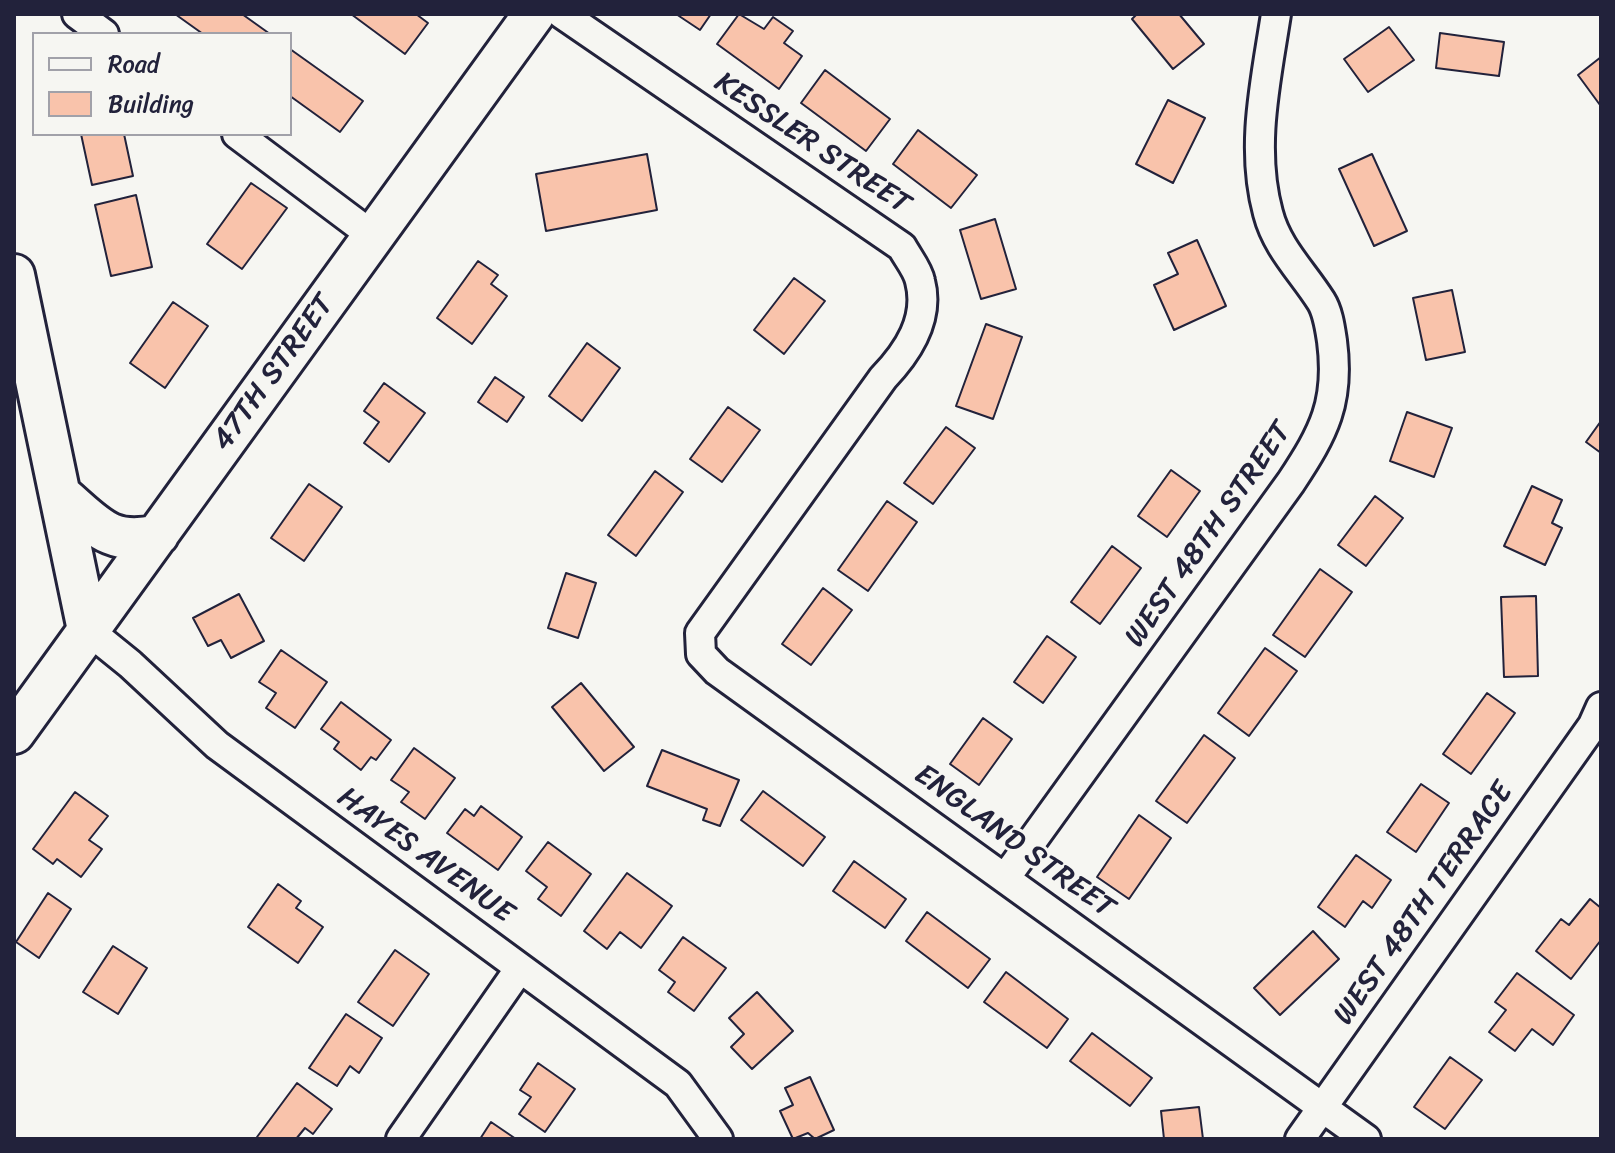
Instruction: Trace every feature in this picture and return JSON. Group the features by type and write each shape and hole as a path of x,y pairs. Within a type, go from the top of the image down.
{"main road":[{"name":"47TH STREET","path":"14,733 534,14"},
{"path":"14,275 88,630"},
{"path":"62,496 103,530 125,541 158,535"}],"street":[{"path":"77,14 101,32"},
{"name":"KESSLER STREET","path":"562,14 902,247 920,281 922,319 901,359 883,378 743,572"},
{"name":"WEST 48TH STREET","path":"1006,877 1291,482 1321,437 1334,398 1335,368 1323,303 1277,240 1259,170 1261,119 1276,14"},
{"path":"240,136 373,236"},
{"name":"ENGLAND STREET","path":"743,572 700,633 701,654 717,671 1366,1139"},
{"name":"HAYES AVENUE","path":"88,630 130,664 217,745 678,1084 718,1139"},
{"name":"WEST 48TH TERRACE","path":"1300,1139 1584,738 1601,707"},
{"path":"401,1139 520,968"}],"building":[{"path":"175,14 242,14 267,32 200,32"},
{"path":"351,14 416,14 428,23 405,54"},
{"path":"676,14 711,14 700,30"},
{"path":"739,14 764,29 773,17 793,31 784,43 802,56 779,89 717,44"},
{"path":"1137,14 1179,14 1204,44 1173,69 1132,19"},
{"path":"1389,27 1414,60 1368,92 1344,59"},
{"path":"1440,33 1504,42 1499,76 1436,68"},
{"path":"292,50 363,101 340,132 292,97"},
{"path":"1601,57 1601,105 1600,105 1578,75"},
{"path":"825,70 890,119 866,151 801,103"},
{"path":"1168,100 1205,118 1173,183 1136,164"},
{"path":"918,130 977,175 951,208 893,164"},
{"path":"81,136 124,136 133,176 92,185"},
{"path":"647,154 657,210 546,231 536,174"},
{"path":"1372,154 1407,231 1374,246 1339,169"},
{"path":"251,183 287,208 242,269 207,244"},
{"path":"136,195 152,267 111,276 95,205"},
{"path":"995,219 1016,289 981,299 960,230"},
{"path":"1197,240 1226,306 1174,330 1154,285 1178,274 1168,253"},
{"path":"478,261 498,275 491,284 507,296 472,344 437,318"},
{"path":"794,278 825,301 784,354 754,330"},
{"path":"1452,290 1465,352 1426,360 1413,298"},
{"path":"173,302 208,326 165,388 130,363"},
{"path":"986,324 1022,337 993,419 956,406"},
{"path":"587,343 620,368 582,421 549,396"},
{"path":"495,377 524,397 507,422 478,402"},
{"path":"384,383 425,413 389,462 364,443 379,422 364,411"},
{"path":"728,407 760,430 722,482 690,459"},
{"path":"1407,412 1452,428 1434,477 1390,461"},
{"path":"1601,421 1601,453 1586,442"},
{"path":"946,427 975,448 933,504 904,483"},
{"path":"1171,470 1200,491 1167,537 1138,516"},
{"path":"655,471 683,492 636,556 608,535"},
{"path":"309,484 342,507 304,561 271,538"},
{"path":"1532,486 1562,500 1552,523 1562,528 1545,565 1504,546"},
{"path":"1375,496 1403,518 1366,566 1338,545"},
{"path":"887,501 917,522 868,591 838,570"},
{"path":"1112,546 1141,568 1100,624 1071,602"},
{"path":"1320,569 1352,592 1305,657 1273,635"},
{"path":"566,573 596,583 578,638 548,628"},
{"path":"823,588 852,610 811,665 782,644"},
{"path":"239,594 264,641 231,658 221,640 208,646 193,618"},
{"path":"1536,596 1538,676 1504,677 1501,597"},
{"path":"1047,636 1076,657 1043,703 1014,682"},
{"path":"1265,648 1297,671 1249,736 1218,713"},
{"path":"281,650 327,682 295,728 266,708 276,693 259,682"},
{"path":"581,683 634,747 604,771 552,707"},
{"path":"1487,693 1515,713 1471,774 1443,754"},
{"path":"341,702 391,740 376,760 371,757 361,770 334,749 339,742 321,729"},
{"path":"983,718 1012,739 979,785 950,764"},
{"path":"1204,735 1235,758 1187,823 1156,801"},
{"path":"414,748 455,778 425,819 401,802 409,792 391,780"},
{"path":"662,750 739,780 720,826 703,820 707,809 647,786"},
{"path":"1421,784 1449,803 1416,852 1387,832"},
{"path":"763,791 825,837 803,866 741,820"},
{"path":"75,792 108,816 89,840 102,849 81,877 57,859 53,864 33,849"},
{"path":"481,806 522,837 498,870 447,833 465,809 474,816"},
{"path":"1139,815 1171,838 1129,899 1097,877"},
{"path":"548,842 591,874 561,916 538,899 547,887 526,871"},
{"path":"1356,855 1391,880 1372,908 1363,901 1345,927 1318,907"},
{"path":"854,861 906,899 885,928 833,891"},
{"path":"627,873 672,906 641,948 620,932 607,949 584,931"},
{"path":"278,884 301,901 296,908 323,927 298,963 248,927"},
{"path":"48,893 71,909 39,958 16,942"},
{"path":"1590,899 1601,908 1601,940 1571,979 1536,951 1561,919 1569,925"},
{"path":"927,912 990,959 968,988 906,941"},
{"path":"1313,931 1339,959 1280,1015 1254,988"},
{"path":"683,937 726,968 694,1011 668,992 675,982 659,970"},
{"path":"113,946 147,968 118,1014 83,992"},
{"path":"395,950 429,974 393,1026 358,1002"},
{"path":"1006,972 1068,1019 1047,1048 984,1002"},
{"path":"1517,973 1574,1015 1553,1045 1532,1029 1515,1051 1489,1032 1506,1010 1495,1002"},
{"path":"757,992 793,1031 752,1069 731,1047 744,1034 729,1018"},
{"path":"346,1014 382,1038 359,1073 350,1066 337,1086 309,1068"},
{"path":"1092,1033 1152,1078 1130,1106 1070,1061"},
{"path":"1450,1057 1482,1080 1445,1129 1414,1107"},
{"path":"538,1063 575,1089 545,1132 519,1114 531,1097 520,1090"},
{"path":"810,1077 834,1130 815,1139 808,1133 793,1139 780,1111 793,1105 785,1088"},
{"path":"297,1083 332,1109 313,1134 305,1128 296,1139 257,1137"},
{"path":"1199,1107 1203,1139 1164,1139 1161,1111"},
{"path":"491,1122 516,1139 480,1139"}]}
